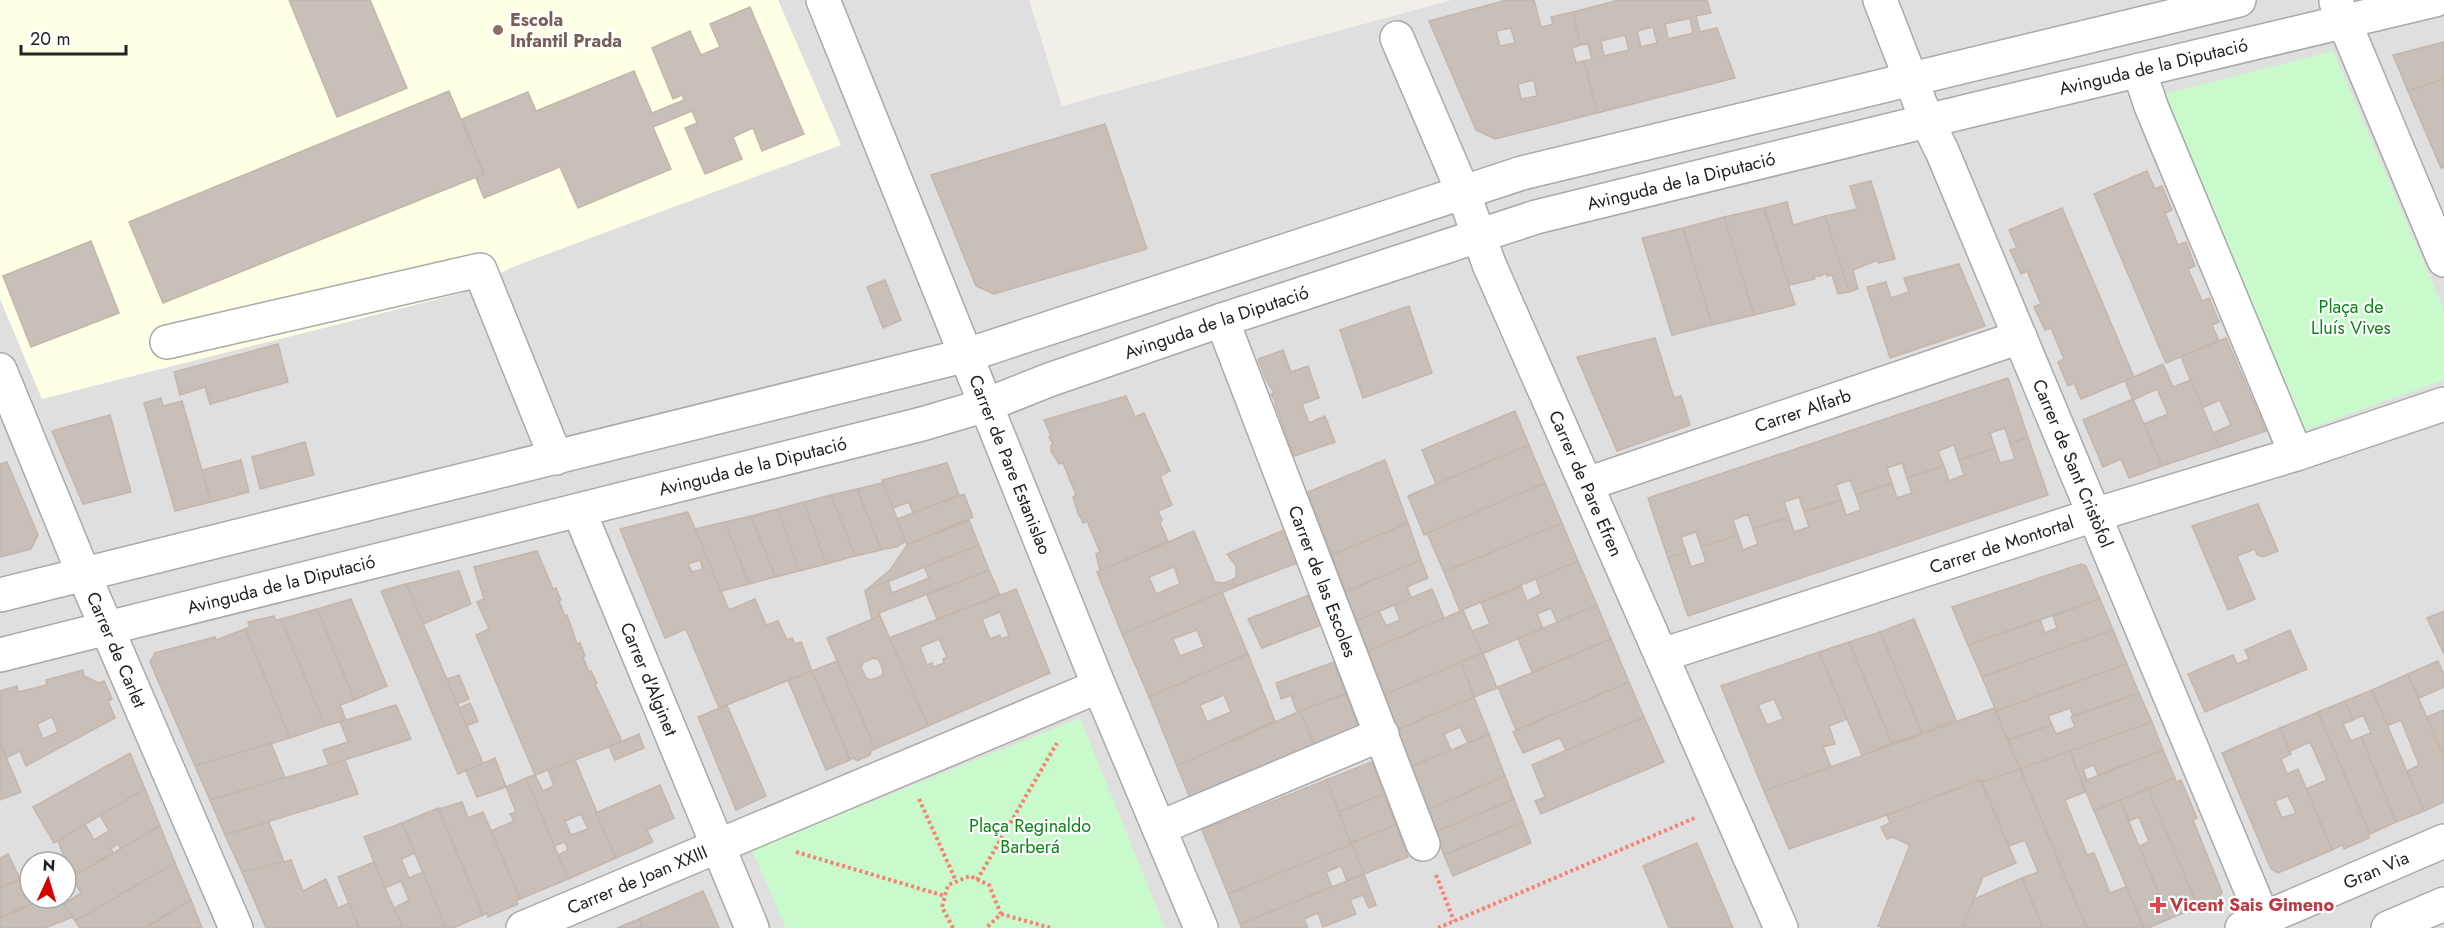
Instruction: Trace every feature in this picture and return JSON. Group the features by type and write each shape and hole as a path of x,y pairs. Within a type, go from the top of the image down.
{"street":[{"name":"Carrer de Pare Estanislao","path":"823,0 1099,686 1201,928"},
{"name":"Carrer de Sant Cristòfol","path":"1880,0 1927,121 1942,151 2094,515 2257,925"},
{"path":"0,595 967,355 1522,173 2239,0"},
{"name":"Avinguda de la Diputació","path":"0,654 922,424 986,405 1049,380 1222,320 1536,217 2139,70 2340,11 2435,0"},
{"path":"2340,11 2444,260"},
{"name":"Carrer de Pare Efren","path":"1397,38 1463,192 1489,264 1781,928"},
{"path":"2139,70 2151,106 2296,453"},
{"path":"167,342 480,270 555,458"},
{"name":"Carrer de las Escoles","path":"1222,320 1424,844"},
{"name":"Carrer Alfarb","path":"1587,484 2019,337"},
{"name":"Carrer de Carlet","path":"2,382 236,928"},
{"name":"Carrer de Montortal","path":"1662,655 2444,404"},
{"name":"Carrer d'Alginet","path":"579,511 718,846"},
{"path":"753,928 718,846 1099,686"},
{"path":"1159,828 1382,734"},
{"name":"Gran Via","path":"2257,925 2444,841"},
{"name":"Carrer de Joan XXIII","path":"523,928 718,846"},
{"path":"2388,928 2444,904"}],"path":[{"path":"977,880 1060,736"},
{"path":"905,768 956,881"},
{"path":"1438,928 1727,804"},
{"path":"756,830 761,841 945,896"},
{"path":"1424,844 1454,921"},
{"path":"953,928 942,907 948,885 970,876 989,885 1000,914"},
{"path":"986,928 1000,914"},
{"path":"1000,914 1051,928"}],"shaded area":[{"path":"0,0 1029,0 1062,106 1452,0 2444,0 2444,928 0,928"},
{"path":"0,0 778,0 841,145 515,266 462,293 42,399 0,299"}],"green space":[{"name":"Plaça de Lluís Vives","path":"2333,51 2444,310 2444,380 2302,431 2164,94"},
{"name":"Plaça Reginaldo Barberá","path":"1080,718 1165,928 786,928 752,850"}],"building":[{"path":"289,0 370,0 407,88 337,117"},
{"path":"1507,0 1534,0 1541,27 1553,24 1551,17 1573,12 1580,45 1572,48 1576,63 1584,61 1597,113 1495,139 1476,130 1429,21","holes":["1511,28 1515,43 1500,46 1496,31","1534,80 1537,96 1521,99 1518,84"]},
{"path":"1619,0 1707,0 1711,13 1696,16 1700,32 1717,28 1735,78 1597,113 1584,61 1592,59 1588,44 1580,45 1573,12","holes":["1690,18 1693,33 1668,39 1665,24","1653,27 1657,43 1641,47 1637,31","1625,35 1629,50 1604,56 1601,41"]},
{"path":"750,7 804,134 762,151 753,128 733,137 742,159 705,174 685,128 697,123 692,111 653,127 671,169 578,208 560,167 484,198 476,178 484,174 462,119 528,92 536,111 634,71 652,113 684,100 682,95 673,99 652,48 690,31 701,55 720,47 710,24"},
{"path":"2444,42 2444,79 2408,91 2393,55"},
{"path":"2444,79 2444,167 2441,168 2408,91"},
{"path":"449,91 484,174 163,303 129,222"},
{"path":"1105,124 1147,249 994,294 976,286 931,175"},
{"path":"2147,171 2155,189 2162,186 2172,210 2165,213 2178,245 2186,242 2195,266 2188,269 2202,301 2209,298 2219,322 2212,325 2219,341 2166,363 2094,194"},
{"path":"1871,181 1895,259 1878,263 1878,260 1853,270 1858,289 1849,292 1825,216 1857,209 1850,186"},
{"path":"1787,202 1793,225 1825,216 1849,292 1838,294 1832,275 1827,276 1827,273 1814,276 1815,279 1789,285 1764,208"},
{"path":"1764,208 1795,305 1754,315 1724,217"},
{"path":"2062,208 2134,377 2081,399 2074,383 2068,386 2058,362 2064,359 2051,328 2045,330 2034,307 2041,304 2027,271 2021,274 2010,250 2017,248 2009,230"},
{"path":"1724,217 1754,315 1712,325 1683,228"},
{"path":"1683,228 1712,325 1672,335 1642,238"},
{"path":"91,241 119,313 31,347 3,276"},
{"path":"1959,264 1985,326 1890,358 1867,287 1886,282 1891,298 1909,292 1904,278"},
{"path":"885,280 901,320 883,328 867,287"},
{"path":"1409,306 1432,373 1363,398 1340,330"},
{"path":"1655,338 1674,398 1681,396 1690,425 1617,451 1577,357"},
{"path":"2226,338 2266,431 2219,447 2213,433 2231,425 2220,400 2202,408 2181,357"},
{"path":"278,344 288,382 210,404 205,387 180,395 174,372"},
{"path":"1283,350 1291,372 1308,366 1319,398 1302,404 1309,423 1325,416 1335,442 1294,456 1271,394 1274,393 1258,359"},
{"path":"2163,364 2173,387 2191,380 2219,447 2162,466 2144,424 2168,414 2157,389 2133,400 2125,381"},
{"path":"2008,378 2028,437 2010,444 2005,428 1990,433 1995,448 1959,460 1954,445 1938,451 1944,466 1907,478 1902,463 1887,468 1892,483 1856,495 1850,480 1836,485 1841,500 1804,512 1799,497 1784,502 1789,517 1753,529 1748,514 1733,520 1738,535 1701,547 1696,532 1681,537 1686,552 1668,558 1648,498"},
{"path":"1126,396 1135,417 1144,413 1170,471 1160,476 1172,505 1158,511 1162,520 1160,523 1168,541 1100,571 1096,554 1100,552 1087,521 1083,523 1079,516 1073,497 1076,495 1063,463 1059,464 1051,451 1053,444 1044,420"},
{"path":"161,398 163,406 182,401 211,502 175,511 144,403"},
{"path":"2133,399 2162,466 2129,478 2121,459 2103,467 2083,420"},
{"path":"1515,411 1529,445 1436,484 1422,450"},
{"path":"110,415 131,492 83,504 52,431"},
{"path":"2028,437 2048,495 1688,616 1668,558 1686,552 1691,567 1706,562 1701,547 1738,535 1743,550 1758,544 1753,529 1789,517 1794,532 1809,527 1804,512 1841,500 1846,515 1861,510 1856,495 1892,483 1897,498 1912,493 1907,478 1944,466 1949,481 1964,475 1959,460 1995,448 2000,463 2015,459 2010,444"},
{"path":"305,442 314,475 260,489 252,457"},
{"path":"1529,445 1545,483 1424,535 1408,496"},
{"path":"241,460 249,492 211,502 202,470"},
{"path":"1385,460 1408,523 1332,555 1308,492"},
{"path":"7,462 38,535 31,549 0,557 0,464"},
{"path":"947,463 959,495 913,513 909,502 893,508 882,480"},
{"path":"883,483 906,541 896,547 881,550 857,489"},
{"path":"1545,483 1562,523 1444,572 1427,533"},
{"path":"857,489 881,550 855,556 831,495"},
{"path":"964,494 973,517 907,545 897,519"},
{"path":"831,495 855,556 826,564 804,502"},
{"path":"804,502 826,564 799,571 778,509"},
{"path":"2258,504 2278,551 2263,557 2257,555 2255,549 2237,556 2255,599 2228,610 2192,526"},
{"path":"778,509 799,571 775,577 751,516"},
{"path":"688,512 729,610 755,599 766,625 778,621 787,640 792,638 795,644 801,642 812,671 719,708 686,629 665,638 620,529","holes":["700,560 703,569 692,572 688,564"]},
{"path":"751,516 775,577 749,584 725,522"},
{"path":"969,520 979,545 865,591 890,570 907,545"},
{"path":"725,522 749,584 721,591 695,529"},
{"path":"1408,523 1421,560 1345,592 1332,555"},
{"path":"1562,523 1578,561 1460,611 1444,572"},
{"path":"1284,530 1297,563 1235,587 1232,580 1236,577 1236,566 1227,554"},
{"path":"1194,531 1215,582 1224,583 1232,580 1235,587 1122,634 1097,572","holes":["1174,567 1180,584 1156,594 1149,577"]},
{"path":"979,545 989,570 879,613 880,616 872,619 865,591 888,581 892,593 929,578 924,567"},
{"path":"537,551 553,589 556,588 577,644 580,643 589,672 591,671 597,683 595,684 621,739 620,742 609,747 535,775 476,635 489,629 477,602 484,599 474,567"},
{"path":"1421,560 1428,578 1407,587 1411,598 1356,621 1345,592"},
{"path":"1578,561 1597,605 1557,622 1551,608 1537,614 1543,628 1482,654 1472,631 1490,624 1481,603 1521,586 1527,601 1541,594 1536,579"},
{"path":"2081,564 2086,566 2100,599 1968,645 1952,607"},
{"path":"989,570 1000,595 937,619 927,595"},
{"path":"459,571 471,604 423,624 406,584"},
{"path":"406,584 483,763 458,774 381,591"},
{"path":"1016,589 1050,673 928,726 889,638","holes":["1000,612 1009,636 1001,639 1000,635 990,639 982,619","939,639 947,657 943,659 944,663 933,667 932,663 927,665 920,647"]},
{"path":"1432,589 1444,618 1368,651 1356,621 1379,611 1386,626 1400,620 1394,605"},
{"path":"1222,592 1248,654 1149,697 1122,634","holes":["1197,630 1204,647 1180,656 1173,639"]},
{"path":"1309,595 1310,598 1313,596 1323,622 1321,625 1262,648 1248,619"},
{"path":"351,599 387,686 354,700 317,609"},
{"path":"2100,599 2113,630 1982,677 1968,645 2040,620 2045,633 2057,628 2053,616"},
{"path":"1597,605 1611,639 1532,672 1518,639"},
{"path":"317,609 354,700 340,705 346,720 325,726 281,619"},
{"path":"1463,610 1482,654 1384,695 1368,651"},
{"path":"2444,611 2444,654 2427,618"},
{"path":"274,616 276,620 281,619 325,726 290,738 245,629 250,627 248,622"},
{"path":"880,616 928,726 875,749 827,638","holes":["874,658 879,660 883,670 882,676 871,680 866,678 861,667 864,662"]},
{"path":"1914,619 1956,720 1922,733 1880,632"},
{"path":"245,629 290,738 195,766 150,662 155,653 215,637 216,640"},
{"path":"2113,630 2127,664 1996,711 1982,677"},
{"path":"2290,630 2307,669 2205,712 2188,674 2233,655 2237,664 2249,659 2245,650"},
{"path":"1880,632 1922,733 1892,744 1849,642"},
{"path":"1611,639 1629,682 1516,730 1498,687"},
{"path":"1849,642 1892,744 1862,755 1819,652"},
{"path":"1819,652 1847,719 1829,726 1835,744 1823,747 1831,767 1764,791 1721,686","holes":["1774,699 1783,719 1767,725 1758,705"]},
{"path":"1483,653 1497,688 1474,697 1461,662"},
{"path":"1248,654 1275,721 1177,766 1149,697","holes":["1224,695 1231,712 1207,722 1200,705"]},
{"path":"837,661 875,749 870,755 857,761 853,758 850,760 812,671"},
{"path":"2438,661 2444,675 2444,687 2419,698 2408,674"},
{"path":"1334,662 1346,694 1297,712 1291,695 1281,699 1276,683"},
{"path":"1461,662 1474,697 1397,730 1384,695"},
{"path":"2127,664 2139,693 2073,716 2070,708 2048,716 2052,725 2008,740 1996,711"},
{"path":"83,670 84,676 99,683 104,681 112,699 108,701 115,718 26,766 20,751 6,758 0,743 0,691 17,686 18,692 47,685 46,680","holes":["52,717 58,732 43,739 37,724"]},
{"path":"812,671 850,760 826,770 788,680"},
{"path":"2408,674 2444,757 2444,802 2424,811 2407,771 2419,765 2401,720 2387,726 2372,690"},
{"path":"459,675 469,699 457,704 447,679"},
{"path":"1629,682 1644,717 1566,751 1560,738 1523,753 1513,732"},
{"path":"2372,690 2424,811 2396,822 2361,737 2371,733 2363,715 2353,720 2345,701"},
{"path":"2139,693 2152,722 2020,769 2008,740 2052,725 2056,734 2075,727 2071,717"},
{"path":"1346,694 1359,729 1315,747 1300,711"},
{"path":"1474,697 1489,734 1468,743 1460,727 1444,734 1451,750 1411,767 1410,763 1406,765 1397,730"},
{"path":"2345,701 2353,720 2343,724 2351,741 2361,737 2396,822 2370,834 2318,712"},
{"path":"470,703 478,721 467,726 459,708"},
{"path":"396,705 411,739 329,765 323,750 348,742 340,722"},
{"path":"727,705 766,796 736,810 698,717"},
{"path":"1994,708 2020,769 1982,782 1980,780 1789,849 1764,791"},
{"path":"2444,710 2444,757 2427,717"},
{"path":"1300,711 1315,747 1190,798 1177,766"},
{"path":"2318,712 2370,834 2369,838 2344,849 2342,845 2332,850 2306,789 2327,780 2310,742 2290,751 2280,728"},
{"path":"1644,717 1664,762 1541,814 1535,801 1545,797 1532,765"},
{"path":"2152,722 2163,750 2098,775 2094,765 2083,769 2087,780 2082,782 2070,751"},
{"path":"2280,728 2291,754 2281,759 2287,774 2298,769 2332,850 2278,873 2271,869 2222,753","holes":["2288,796 2296,813 2282,818 2275,801"]},
{"path":"639,734 644,748 615,760 609,747"},
{"path":"1489,734 1505,776 1427,810 1411,767"},
{"path":"0,743 21,792 0,800"},
{"path":"271,743 285,778 210,800 195,766"},
{"path":"2163,750 2175,778 2094,811 2082,782"},
{"path":"2070,751 2085,792 2065,800 2087,855 2094,853 2110,893 2126,887 2144,928 2087,928 2020,769"},
{"path":"130,753 145,789 54,843 33,807"},
{"path":"495,758 506,787 477,797 466,771"},
{"path":"345,760 358,794 225,835 210,800"},
{"path":"575,760 616,858 568,879 558,855 568,850 565,842 554,846 526,778 535,775 543,791 554,786 548,770","holes":["581,814 588,829 571,835 565,821"]},
{"path":"1372,762 1384,794 1339,812 1326,780"},
{"path":"2020,769 2087,928 2043,928 2022,878 2038,872 2025,840 2009,846 1982,782"},
{"path":"1505,776 1514,799 1436,832 1427,810"},
{"path":"526,778 568,879 520,899 491,831 514,821 510,814 516,812 506,787"},
{"path":"2175,778 2176,782 2181,780 2197,818 2193,820 2222,892 2219,898 2198,907 2148,789"},
{"path":"1326,780 1352,844 1228,894 1202,830"},
{"path":"1980,780 2016,863 1983,877 1962,928 1884,928 1878,926 1910,845 1892,837 1887,839 1881,827 1890,823 1887,815"},
{"path":"660,785 674,818 647,830 653,842 616,858 596,813"},
{"path":"145,789 160,826 121,849 118,844 111,848 113,853 78,873 78,850 62,850 58,841 85,824 94,840 109,831 100,815"},
{"path":"2148,789 2198,907 2169,919 2139,846 2149,842 2139,817 2129,821 2120,800"},
{"path":"1384,794 1396,825 1351,843 1339,812"},
{"path":"1514,799 1523,822 1444,855 1436,832"},
{"path":"2120,800 2169,919 2148,928 2144,928 2094,811"},
{"path":"462,802 468,818 483,812 520,899 516,901 518,904 488,917 487,913 483,915 439,809"},
{"path":"438,808 483,915 453,928 446,928 402,823"},
{"path":"269,822 284,862 242,872 225,835"},
{"path":"1523,822 1531,843 1453,876 1444,855"},
{"path":"402,823 415,853 401,859 409,878 423,872 446,928 403,928 394,908 409,900 401,881 385,888 374,862 364,837"},
{"path":"1396,825 1408,857 1364,874 1351,843"},
{"path":"160,826 175,863 75,921 68,910 78,910 78,895 81,893 78,888 78,874"},
{"path":"1697,843 1733,928 1669,928 1643,866"},
{"path":"1352,844 1364,874 1347,881 1341,866 1326,872 1332,887 1240,924 1228,894"},
{"path":"8,854 18,875 18,880 0,888 0,858"},
{"path":"291,860 303,891 326,879 338,908 349,903 359,928 266,928 242,872"},
{"path":"374,862 403,928 359,928 338,877"},
{"path":"175,863 191,900 145,928 80,928 75,921"},
{"path":"1364,874 1376,905 1369,908 1363,895 1350,900 1356,914 1323,927 1318,913 1304,919 1308,928 1241,928 1240,924"},
{"path":"2022,878 2043,928 1962,928 1974,899"},
{"path":"18,880 18,910 0,918 0,888"},
{"path":"703,891 719,928 643,928 639,919"},
{"path":"191,900 202,928 145,928 150,925"},
{"path":"18,910 68,910 73,917 45,928 0,928 0,918"},
{"path":"639,919 643,928 617,928"}],"place":[{"name":"Escola Infantil Prada","path":"498,30"},
{"name":"Vicent Sais Gimeno","path":"2158,905"}]}
